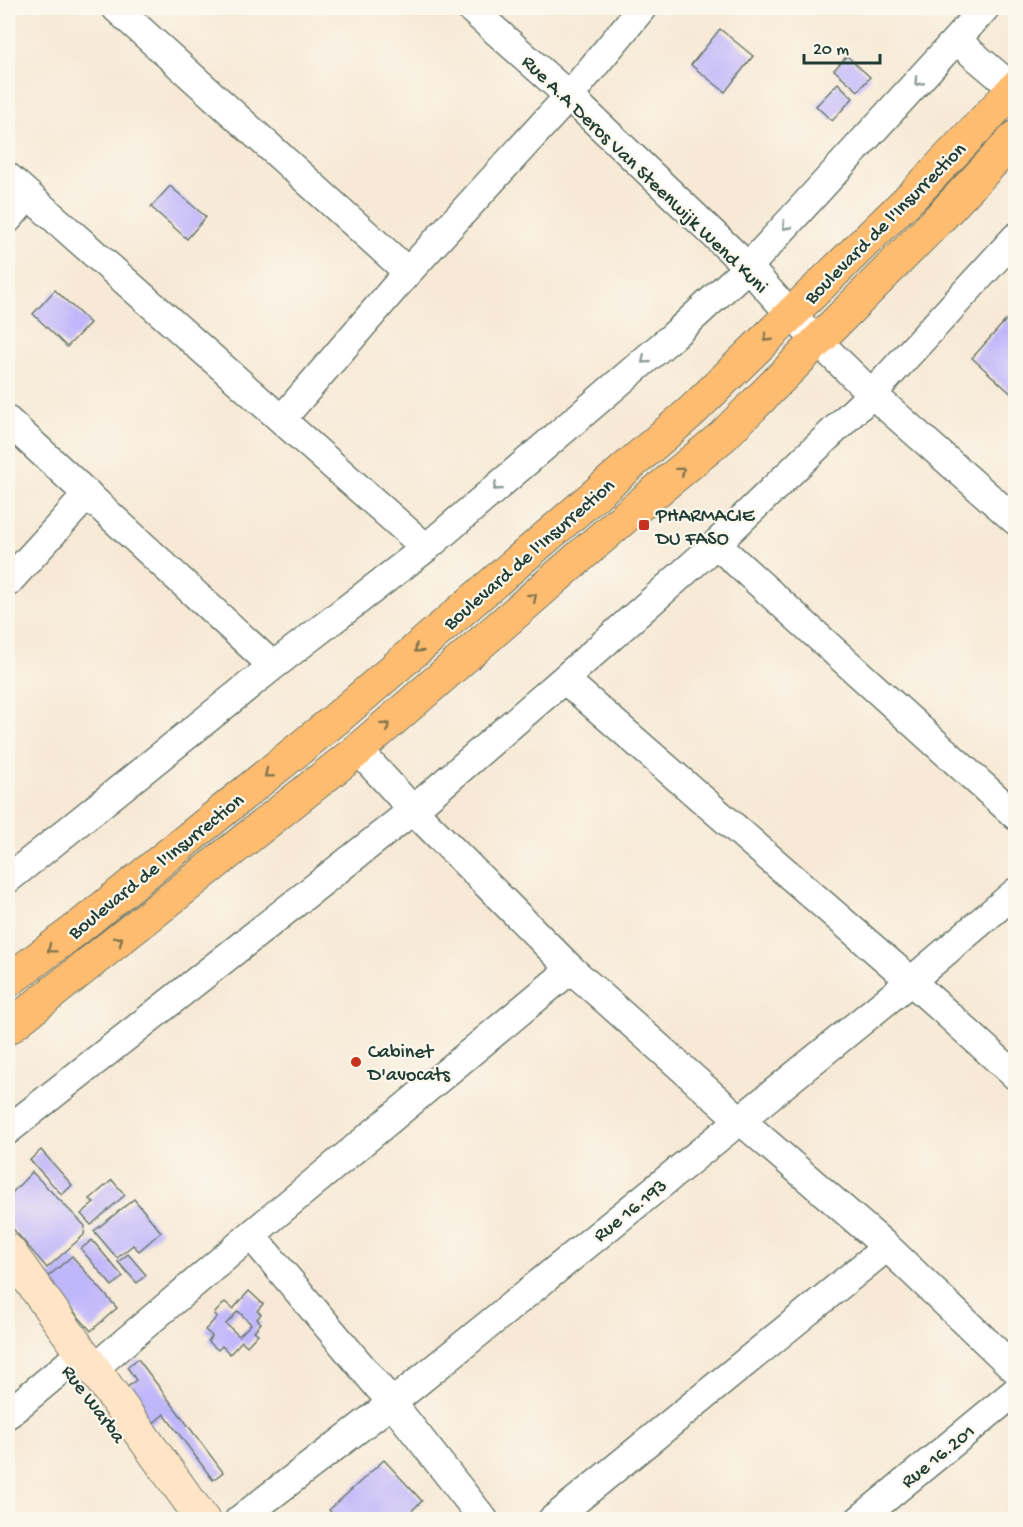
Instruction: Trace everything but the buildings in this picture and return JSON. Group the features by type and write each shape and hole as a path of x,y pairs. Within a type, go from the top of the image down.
{"main road":[{"name":"Boulevard de l'Insurrection","path":"8,981 87,921 336,719 692,411 916,192 1015,88"},
{"name":"Boulevard de l'Insurrection","path":"8,1029 358,750 631,512 723,436 933,225 1016,137"},
{"path":"8,1250 80,1367 203,1520"},
{"name":"Rue Warba","path":"8,1286 80,1367 182,1520"}],"street":[{"path":"116,8 408,272"},
{"name":"Rue A.A Deros Van Steenwijk Wend Kuni","path":"470,8 570,96 748,267 791,315 872,394 1016,521"},
{"path":"282,419 408,272 570,96 642,8"},
{"path":"9,874 426,548 672,338 748,267 985,8"},
{"path":"956,40 1015,88"},
{"path":"8,177 426,548"},
{"path":"8,219 28,196"},
{"path":"8,1130 413,810 564,679 716,544 872,394 1016,237"},
{"path":"8,421 273,666"},
{"path":"8,582 88,494"},
{"path":"716,544 1016,816"},
{"path":"564,679 1016,1076"},
{"path":"358,750 413,810 571,969 887,1247 1016,1370"},
{"name":"Rue 16.193","path":"239,1520 392,1403 1016,892"},
{"path":"8,1414 80,1367 250,1235 571,969"},
{"path":"250,1235 392,1403 484,1520"},
{"path":"552,1520 887,1247"},
{"name":"Rue 16.201","path":"859,1520 1016,1391"}],"place":[{"name":"PHARMACIE DU FASO","path":"644,525"},
{"name":"Cabinet D'avocats","path":"356,1062"}]}
